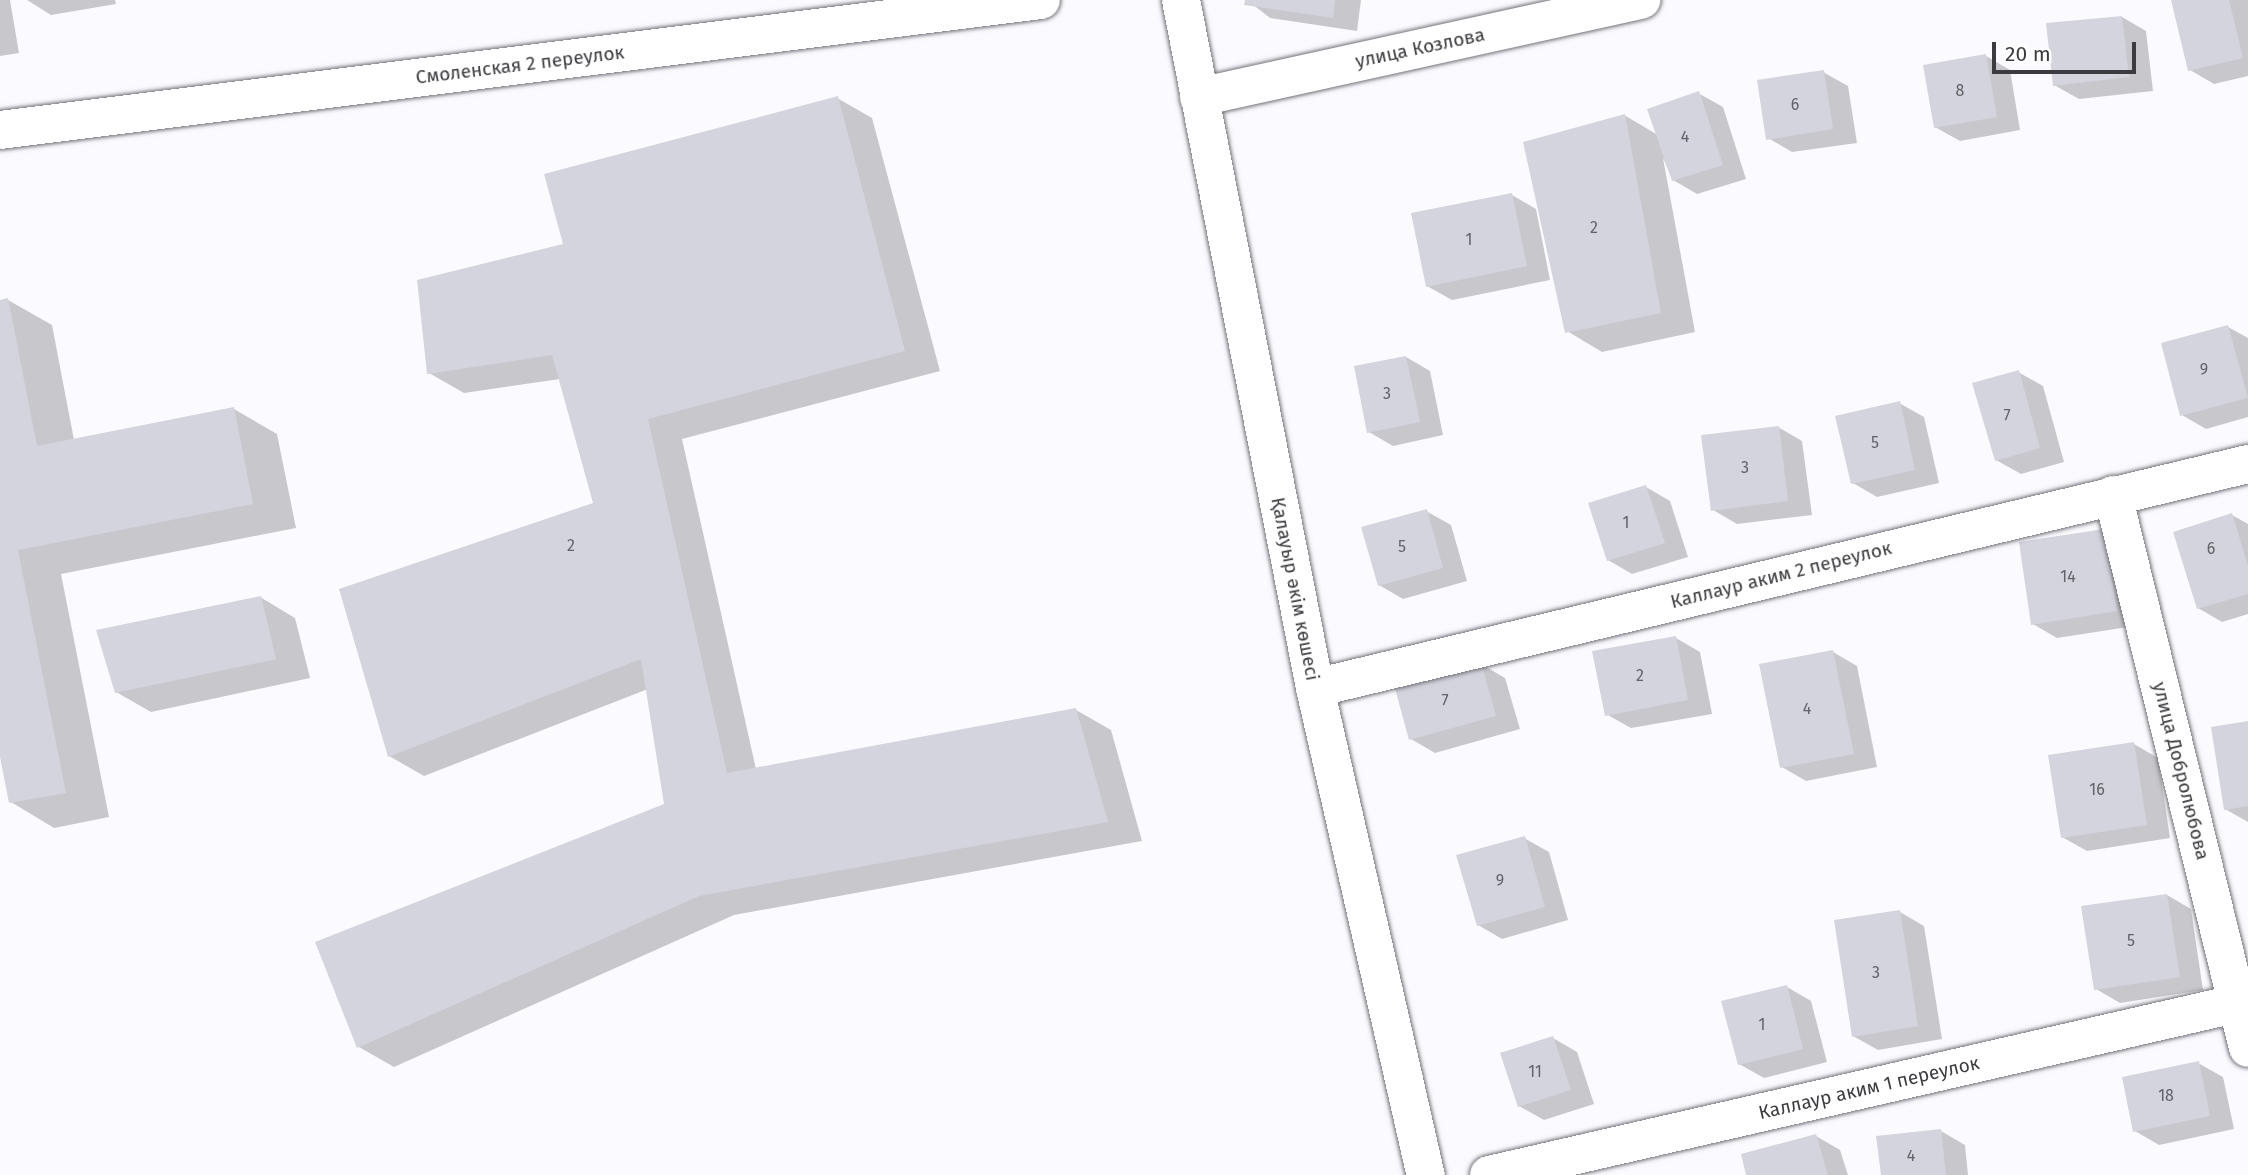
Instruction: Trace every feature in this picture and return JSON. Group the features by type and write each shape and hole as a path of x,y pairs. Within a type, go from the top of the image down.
{"street":[{"name":"Смоленская 2 переулок","path":"0,130 1041,0"},
{"name":"Қалауыр әкім көшесі","path":"1181,0 1315,688 1426,1175"},
{"name":"улица Козлова","path":"1199,97 1642,0"},
{"name":"Каллаур аким 2 переулок","path":"1315,688 2248,464"},
{"name":"улица Добролюбова","path":"2113,495 2243,1002 2248,1048"},
{"name":"Каллаур аким 1 переулок","path":"1489,1175 2243,1002"}],"building":[{"path":"1245,0 1335,0 1333,18 1244,5"},
{"path":"2171,0 2229,0 2243,58 2188,71"},
{"path":"2122,16 2129,77 2053,86 2046,23"},
{"path":"1986,54 1997,117 1934,128 1923,65"},
{"path":"1824,70 1833,129 1766,140 1757,80"},
{"path":"1699,91 1723,165 1672,181 1647,109"},
{"path":"838,96 905,351 648,419 727,773 1076,708 1108,822 699,896 357,1048 315,942 664,804 641,659 388,757 339,589 593,503 552,355 427,374 417,280 563,244 544,174"},
{"path":"1625,114 1661,313 1565,333 1523,142"},
{"path":"1512,193 1527,266 1426,287 1411,213"},
{"path":"8,298 37,446 234,407 253,504 18,550 66,793 9,803 0,757 0,300"},
{"path":"2228,325 2248,398 2180,416 2161,343"},
{"path":"1406,356 1420,422 1367,433 1354,366"},
{"path":"2019,370 2040,448 1995,461 1972,383"},
{"path":"1900,401 1915,470 1851,484 1835,416"},
{"path":"1779,426 1788,501 1711,511 1701,435"},
{"path":"1646,485 1665,543 1607,561 1588,503"},
{"path":"1427,509 1443,568 1378,586 1361,527"},
{"path":"2232,513 2248,566 2248,594 2197,609 2173,532"},
{"path":"2104,529 2117,611 2031,625 2019,542"},
{"path":"261,596 276,659 115,693 96,630"},
{"path":"1676,636 1688,700 1605,716 1592,651"},
{"path":"1833,650 1854,754 1780,768 1759,664"},
{"path":"1481,662 1496,716 1409,740 1394,685"},
{"path":"2248,721 2248,806 2224,810 2211,727"},
{"path":"2134,742 2147,825 2061,838 2048,755"},
{"path":"1525,836 1545,907 1477,926 1456,855"},
{"path":"2167,894 2180,977 2094,990 2081,906"},
{"path":"1900,910 1918,1026 1852,1037 1834,920"},
{"path":"1787,985 1803,1049 1738,1065 1721,1001"},
{"path":"1553,1036 1571,1090 1518,1107 1500,1053"},
{"path":"2199,1061 2210,1116 2133,1132 2122,1077"},
{"path":"1941,1129 1946,1175 1881,1175 1876,1136"},
{"path":"1816,1134 1828,1175 1746,1175 1741,1154"}]}
